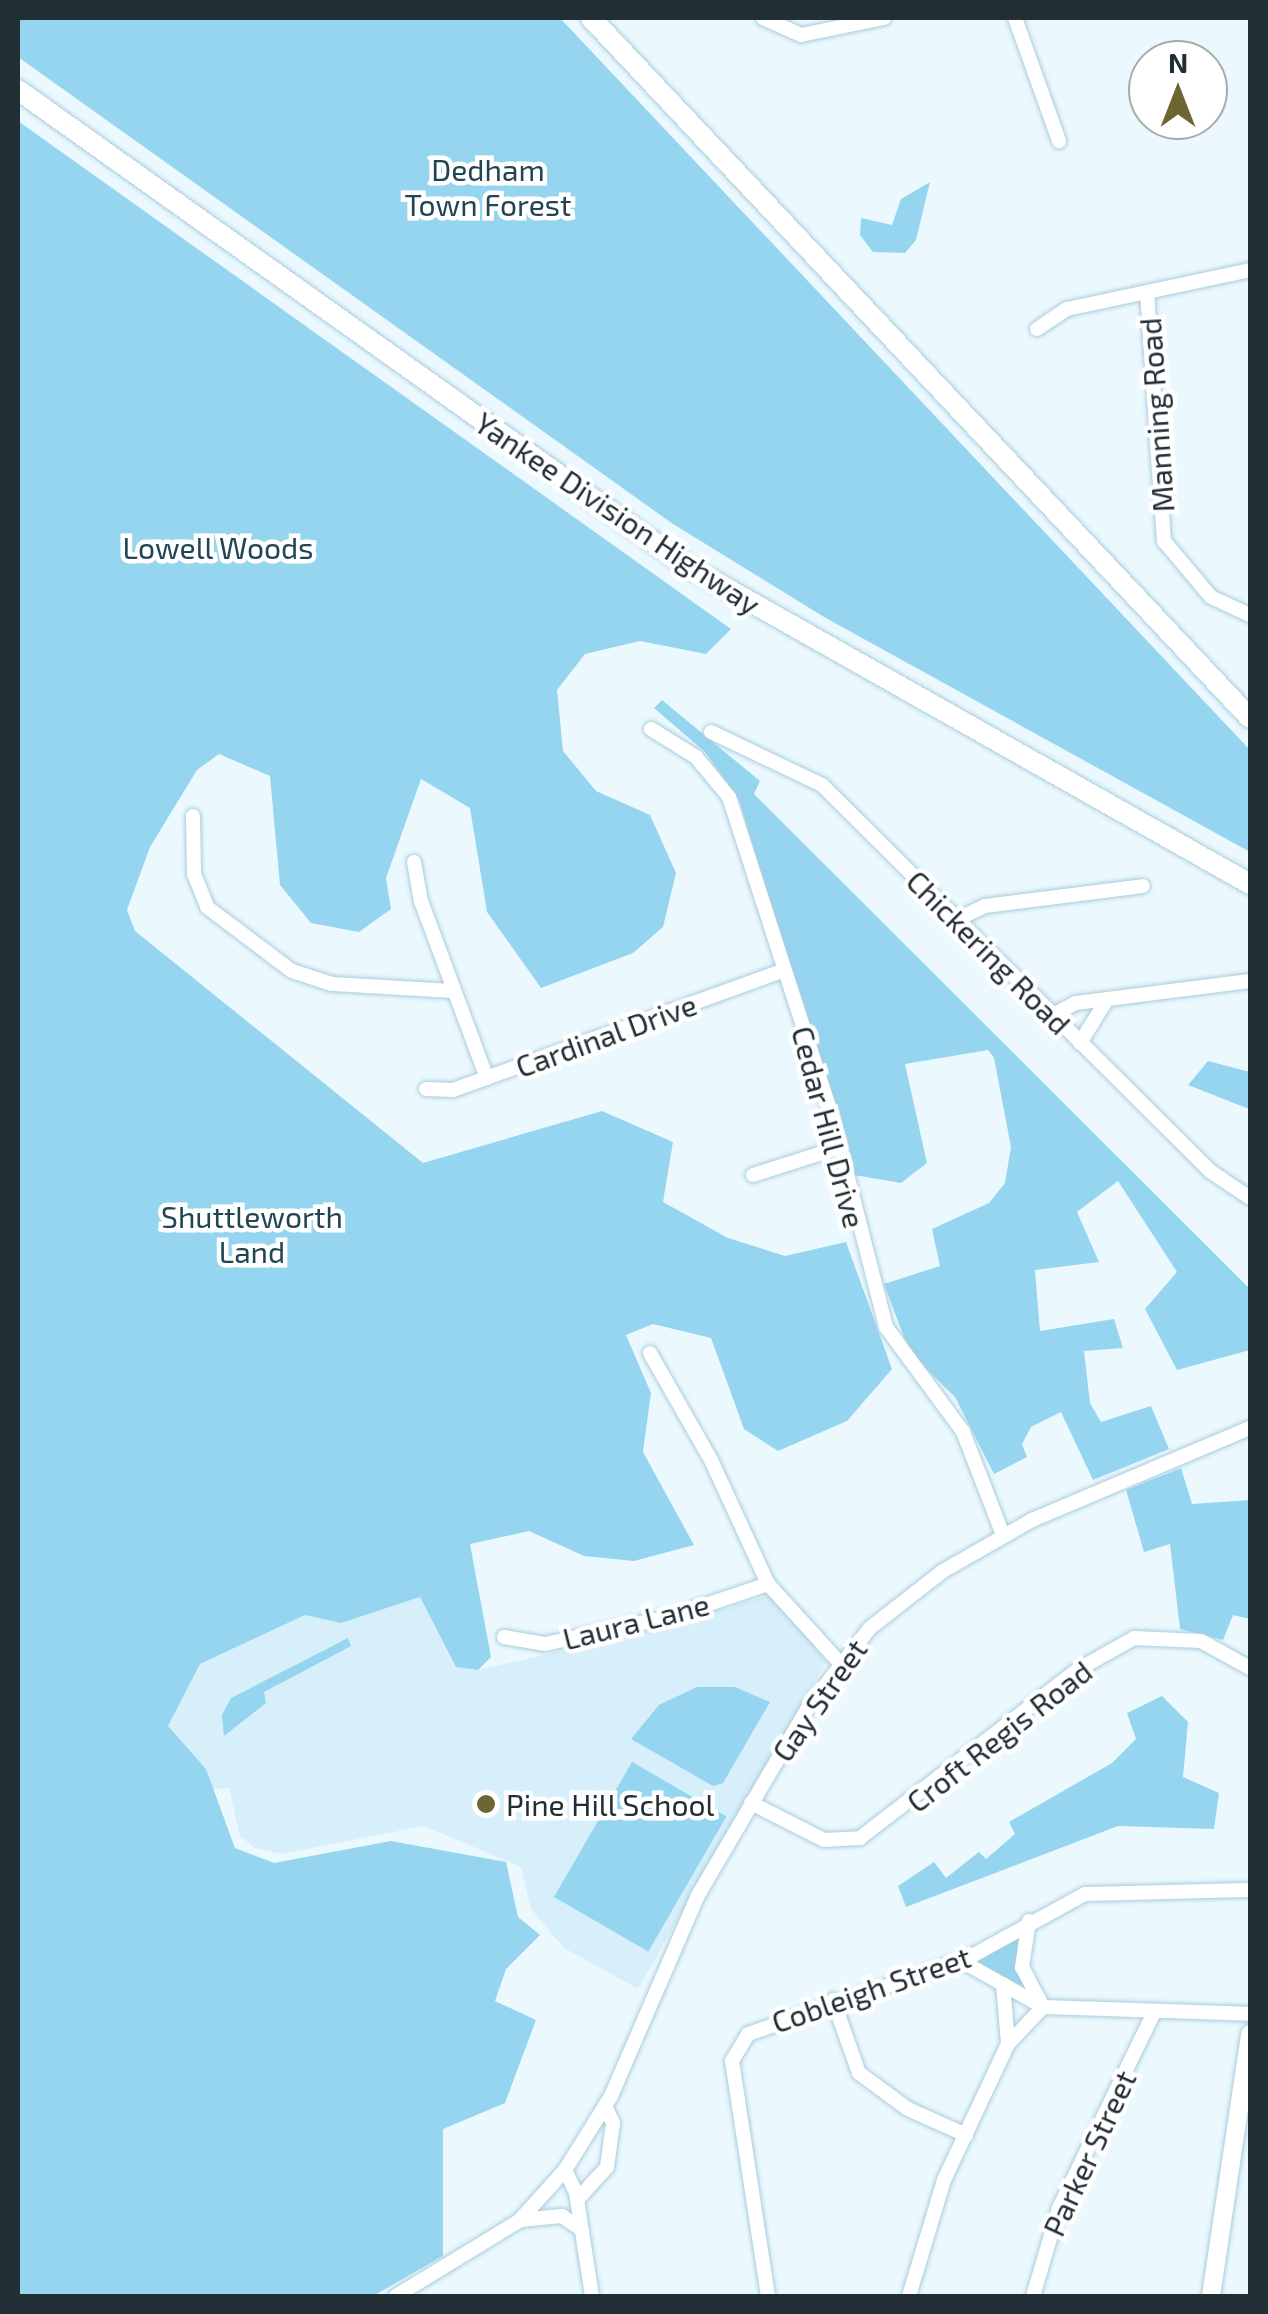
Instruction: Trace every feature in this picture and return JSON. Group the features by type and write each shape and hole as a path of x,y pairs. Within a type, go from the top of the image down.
{"highway":[{"path":"592,18 1250,718"},
{"name":"Yankee Division Highway","path":"18,90 687,566 1250,884"}],"main road":[{"path":"1210,2296 1243,2133 1250,2034"}],"street":[{"path":"764,18 791,35 884,18"},
{"path":"1015,18 1059,141"},
{"path":"1037,329 1067,308 1250,270"},
{"name":"Manning Road","path":"1147,292 1164,541 1211,596 1250,615"},
{"name":"Cedar Hill Drive","path":"651,729 696,757 729,798 840,1147 886,1327 962,1432 1004,1535"},
{"name":"Chickering Road","path":"711,732 822,786 1210,1171 1250,1198"},
{"path":"194,816 194,874 207,908 292,972 332,984 454,991"},
{"path":"414,862 454,991 487,1078"},
{"path":"956,920 985,906 1143,886"},
{"name":"Cardinal Drive","path":"426,1089 487,1078 784,970"},
{"path":"1053,1015 1106,1001 1250,981"},
{"path":"1080,1043 1106,1001"},
{"path":"752,1175 840,1147"},
{"path":"650,1353 768,1584 839,1662"},
{"name":"Gay Street","path":"396,2296 519,2220 565,2170 605,2106 674,1941 752,1802 839,1662 899,1602 1004,1535 1250,1428"},
{"name":"Laura Lane","path":"504,1636 545,1644 673,1616 768,1584"},
{"name":"Croft Regis Road","path":"752,1802 824,1840 860,1838 1079,1669 1134,1638 1202,1642 1250,1668"},
{"name":"Cobleigh Street","path":"768,2296 732,2062 748,2034 832,2000 960,1960 1029,1921 1096,1892 1250,1890"},
{"path":"1029,1921 1022,1967 1043,2007"},
{"path":"960,1960 1043,2007 1250,2014"},
{"path":"1002,1984 1008,2044"},
{"path":"832,2000 859,2073 908,2108 966,2134"},
{"path":"909,2296 966,2134 1008,2044 1043,2007"},
{"name":"Parker Street","path":"1033,2296 1059,2208 1154,2012"},
{"name":"Gay Street","path":"578,2200 607,2167 613,2123 605,2106"},
{"path":"565,2170 578,2200 592,2296"},
{"path":"519,2220 562,2216 584,2233"}],"shaded area":[{"name":"Pine Hill School","path":"775,1593 826,1662 638,1989 564,1948 531,1909 521,1867 424,1826 282,1854 255,1848 240,1836 229,1788 213,1789 168,1726 200,1664 305,1615 341,1623 420,1597 456,1667 478,1670 665,1628"}],"green space":[{"name":"Dedham Town Forest","path":"18,18 560,18 1250,750 1250,852 824,617 673,524 18,57"},
{"path":"18,121 731,629 706,654 640,641 585,654 557,690 563,751 596,791 650,815 676,873 663,927 633,953 541,988 487,912 470,808 421,779 386,878 391,909 359,932 311,923 280,885 270,776 219,754 197,770 150,847 127,910 135,931 423,1163 602,1111 673,1142 663,1202 728,1238 785,1256 846,1242 892,1369 847,1421 778,1451 744,1429 711,1338 653,1324 626,1335 651,1393 643,1452 694,1545 634,1561 584,1556 529,1531 470,1544 491,1657 478,1670 456,1667 420,1597 341,1623 305,1615 200,1664 168,1726 206,1769 235,1848 274,1863 391,1841 506,1862 518,1917 540,1935 506,1969 495,2001 536,2020 505,2103 443,2129 443,2256 373,2296 18,2296"},
{"path":"930,182 916,240 905,253 873,252 860,235 861,218 892,225 901,199"},
{"path":"662,700 760,781 754,794 1250,1289 1250,1350 1177,1370 1145,1309 1177,1272 1118,1181 1077,1212 1099,1262 1035,1270 1040,1331 1114,1319 1123,1348 1084,1351 1090,1403 1101,1422 1151,1406 1169,1449 1093,1480 1061,1412 1031,1427 1022,1444 1027,1457 994,1474 955,1397 910,1353 884,1284 940,1266 932,1229 989,1203 1005,1183 1011,1147 994,1058 988,1050 905,1064 927,1163 901,1183 854,1175 739,800 705,752 654,708"},
{"path":"1208,1061 1250,1072 1249,1109 1188,1085"},
{"path":"1181,1468 1192,1504 1250,1500 1250,1619 1233,1615 1223,1640 1180,1629 1170,1544 1144,1552 1126,1490"},
{"path":"348,1638 351,1646 264,1692 266,1703 224,1736 222,1715 231,1698"},
{"path":"697,1687 735,1687 770,1702 723,1783 713,1786 631,1739 659,1705"},
{"path":"1162,1696 1188,1722 1183,1777 1219,1793 1214,1829 1118,1826 906,1907 898,1886 934,1862 946,1878 979,1852 986,1859 1015,1834 1009,1822 1112,1763 1136,1739 1127,1713"},
{"path":"632,1762 726,1816 648,1952 554,1897"},
{"path":"1018,1937 1017,1968 1024,1987 975,1962"}],"place":[{"name":"Pine Hill School","path":"486,1804"}],"park label":[{"name":"Lowell Woods","path":"218,547"},
{"name":"Shuttleworth Land","path":"252,1233"}]}
